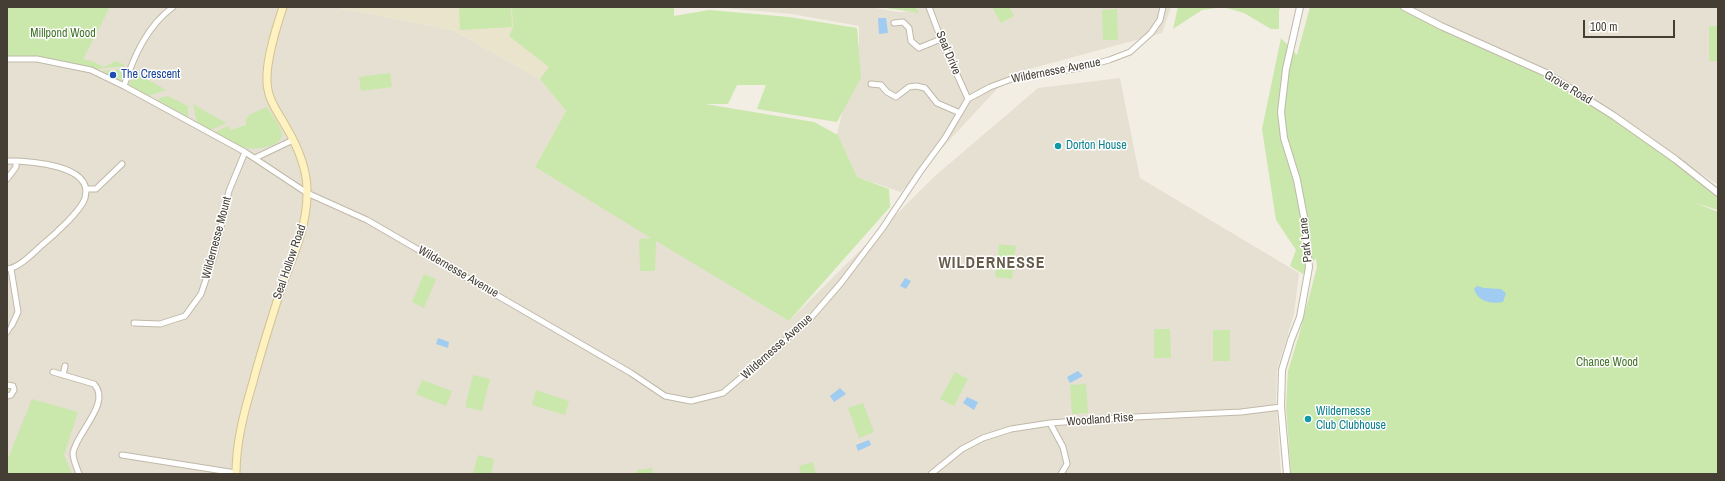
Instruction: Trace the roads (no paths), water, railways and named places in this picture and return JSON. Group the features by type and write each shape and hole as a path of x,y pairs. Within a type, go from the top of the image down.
{"main road":[{"name":"Seal Hollow Road","path":"236,474 237,450 245,411 272,316 301,237 307,193 303,166 293,140 272,103 267,86 270,55 283,7"}],"street":[{"path":"124,86 142,44 152,26 173,7"},
{"name":"Seal Drive","path":"929,7 941,39 968,99"},
{"name":"Wildernesse Avenue","path":"7,59 44,60 91,70 124,86 245,152 307,193 367,220 631,373 665,396 691,401 724,393 809,320 841,283 882,229 920,172 945,138 968,99 990,86 1017,77 1080,68 1109,60 1130,52 1151,33 1160,20 1163,7"},
{"name":"Park Lane","path":"1287,474 1281,407 1282,370 1290,340 1300,317 1309,267 1305,222 1297,180 1284,138 1281,112 1286,69 1300,7"},
{"name":"Grove Road","path":"1404,7 1441,26 1546,73 1614,116 1675,159 1718,193"},
{"path":"894,23 903,22 909,28 910,41 919,48 941,39"},
{"path":"871,84 881,85 887,92 896,97 909,87 916,86 925,88 937,103 960,113"},
{"path":"255,158 293,140"},
{"name":"Wildernesse Mount","path":"134,323 160,324 185,316 200,294 215,253 229,192 245,152"},
{"path":"7,161 50,165 63,168 82,179 86,189 85,198 78,210 57,232 9,269 18,305 19,318 7,333"},
{"path":"7,179 16,167 16,161"},
{"path":"86,189 96,189 122,164"},
{"path":"62,375 65,366"},
{"path":"53,372 94,384 98,388 99,398 92,418 73,453 79,474"},
{"path":"7,385 13,386 14,390 13,394 7,396"},
{"name":"Woodland Rise","path":"931,474 962,449 983,438 1011,429 1050,423 1241,412 1281,407"},
{"path":"1050,423 1063,447 1067,464 1061,474"},
{"path":"122,455 236,474"}],"water":[{"path":"878,18 886,18 888,33 879,34"},
{"path":"905,278 911,281 906,289 900,286"},
{"path":"1477,286 1501,289 1506,293 1503,302 1494,303 1482,299 1474,289"},
{"path":"438,338 449,342 448,348 436,344"},
{"path":"1078,371 1083,376 1070,383 1067,377"},
{"path":"840,388 846,394 834,402 830,396"},
{"path":"967,397 978,402 974,410 963,403"},
{"path":"869,440 871,445 858,451 856,445"}],"place":[{"name":"The Crescent","path":"113,75"},
{"name":"Dorton House","path":"1058,146"},
{"name":"Wildernesse Club Clubhouse","path":"1308,419"}],"district":[{"name":"WILDERNESSE","path":"992,264"}],"park label":[{"name":"Millpond Wood","path":"63,34"},
{"name":"Chance Wood","path":"1607,363"}]}
